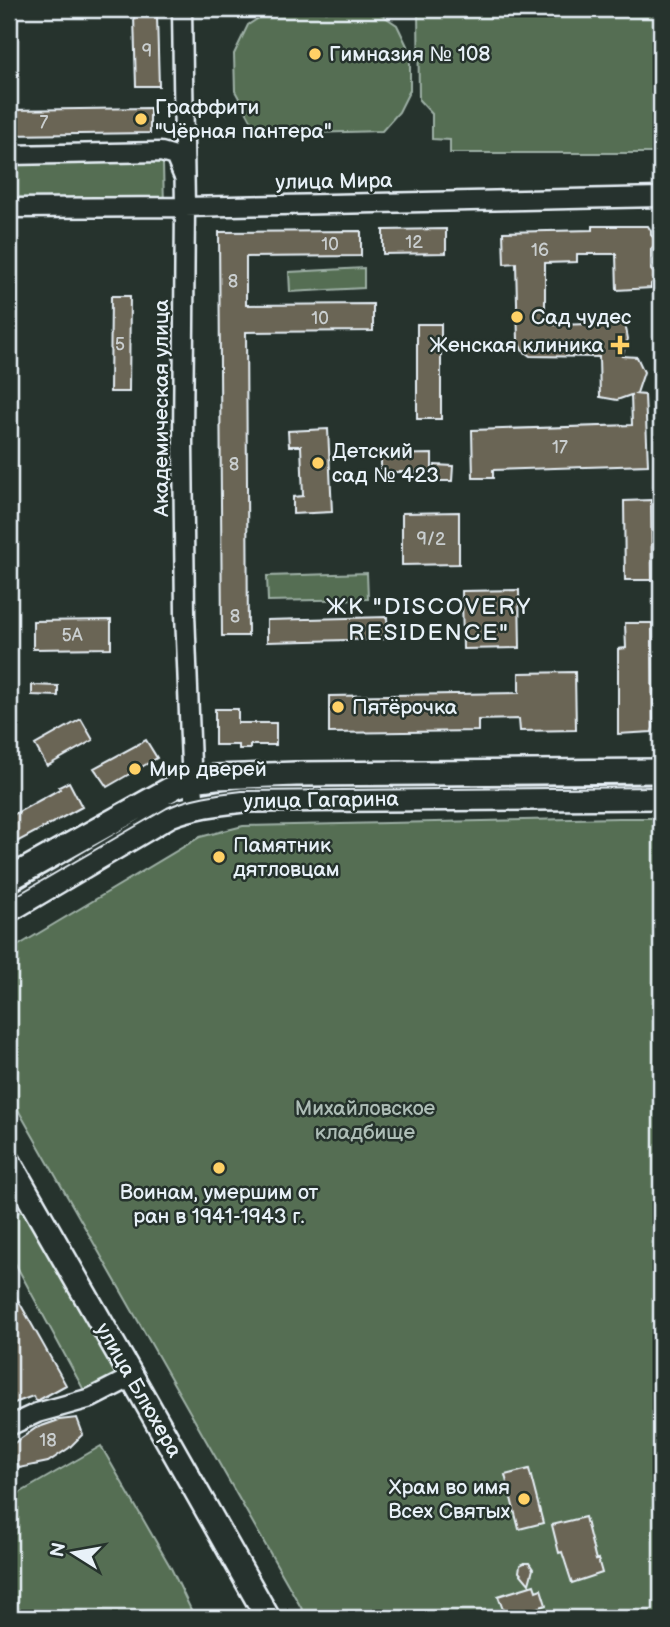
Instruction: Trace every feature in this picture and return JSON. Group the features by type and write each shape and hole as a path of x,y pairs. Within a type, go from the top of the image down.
{"main road":[{"name":"улица Гагарина","path":"9,878 161,793 192,780 283,774 661,771"},
{"name":"улица Гагарина","path":"9,910 170,815 195,807 243,800 661,797"},
{"name":"улица Блюхера","path":"9,1162 268,1618"}],"street":[{"name":"Академическая улица","path":"182,9 185,613 195,807"},
{"path":"9,155 161,152 175,156 184,178"},
{"name":"улица Мира","path":"9,208 661,197"},
{"path":"9,1426 37,1413 91,1398 132,1377"}],"green space":[{"path":"418,9 661,9 661,153 450,153 450,140 432,139 432,114 419,100"},
{"name":"Гимназия № 108","path":"376,11 397,25 410,52 410,90 399,112 382,131 274,134 252,122 235,91 234,54 248,25 268,12"},
{"path":"156,152 163,164 164,206 9,208 9,155"},
{"path":"364,268 364,288 290,292 289,272"},
{"path":"367,573 368,599 268,601 267,576"},
{"name":"Михайловское кладбище","path":"661,818 661,1618 307,1618 9,1094 9,951 200,837 243,826"},
{"path":"28,1208 122,1377 87,1396 9,1252 9,1217"},
{"path":"101,1446 171,1568 195,1618 9,1618 9,1499"}],"building":[{"path":"134,16 157,16 159,86 136,86"},
{"path":"150,108 150,133 9,135 9,110"},
{"path":"593,226 648,226 655,239 655,245 651,249 651,270 655,274 655,280 651,288 617,290 616,254 577,254 577,262 545,263 545,314 555,325 625,323 628,339 622,356 637,357 644,372 635,394 645,395 648,465 493,470 493,478 473,478 472,430 632,425 631,395 617,400 600,397 599,357 530,356 522,350 518,341 516,263 504,264 503,232 593,230"},
{"path":"446,229 446,253 383,254 383,230"},
{"path":"361,231 361,256 246,257 246,305 373,304 373,331 246,332 248,636 222,636 219,232"},
{"path":"111,296 130,296 129,392 110,392"},
{"path":"417,324 441,324 441,419 417,419"},
{"path":"328,429 332,512 293,514 293,497 303,496 301,446 289,446 288,431"},
{"path":"432,454 432,472 381,472 381,455"},
{"path":"435,465 453,466 452,481 434,481"},
{"path":"651,500 652,580 625,580 624,501"},
{"path":"459,512 459,564 402,565 402,513"},
{"path":"519,590 520,648 463,649 462,591"},
{"path":"387,617 388,639 267,642 267,620"},
{"path":"111,620 111,648 33,649 33,621"},
{"path":"625,623 652,623 652,732 618,734 618,649 626,648"},
{"path":"575,672 576,730 520,731 519,719 478,720 478,731 329,733 329,696 519,693 519,673"},
{"path":"32,685 58,686 58,696 32,695"},
{"path":"215,709 238,709 238,723 276,723 276,745 250,745 250,749 239,749 239,745 215,745"},
{"path":"81,719 93,740 47,766 35,745"},
{"path":"146,740 157,758 107,787 94,768"},
{"path":"69,782 82,807 13,844 9,836 9,817"},
{"path":"9,1284 66,1385 37,1401 33,1396 9,1405"},
{"path":"77,1418 83,1434 69,1448 48,1462 19,1468 10,1446 36,1428 59,1420"},
{"name":"Храм во имя Всех Святых","path":"529,1469 543,1523 519,1529 505,1475"},
{"path":"585,1517 602,1573 572,1583 562,1552 559,1553 552,1525"},
{"path":"529,1563 533,1569 529,1584 519,1572 520,1565"},
{"path":"534,1585 536,1591 541,1589 546,1605 506,1618 498,1596"}],"tram line":[{"path":"9,900 167,808 213,795 242,791 661,787"}],"place":[{"name":"Гимназия № 108","path":"315,54"},
{"name":"Граффити \"Чёрная пантера\"","path":"141,119"},
{"name":"Сад чудес","path":"517,317"},
{"name":"Женская клиника","path":"620,345"},
{"name":"Детский сад № 423","path":"318,463"},
{"name":"Пятёрочка","path":"338,707"},
{"name":"Мир дверей","path":"135,769"},
{"name":"Памятник дятловцам","path":"219,857"},
{"name":"Воинам, умершим от ран в 1941-1943 г.","path":"219,1168"},
{"name":"Храм во имя Всех Святых","path":"524,1499"}],"district":[{"name":"ЖК \"DISCOVERY RESIDENCE\"","path":"429,619"}]}
